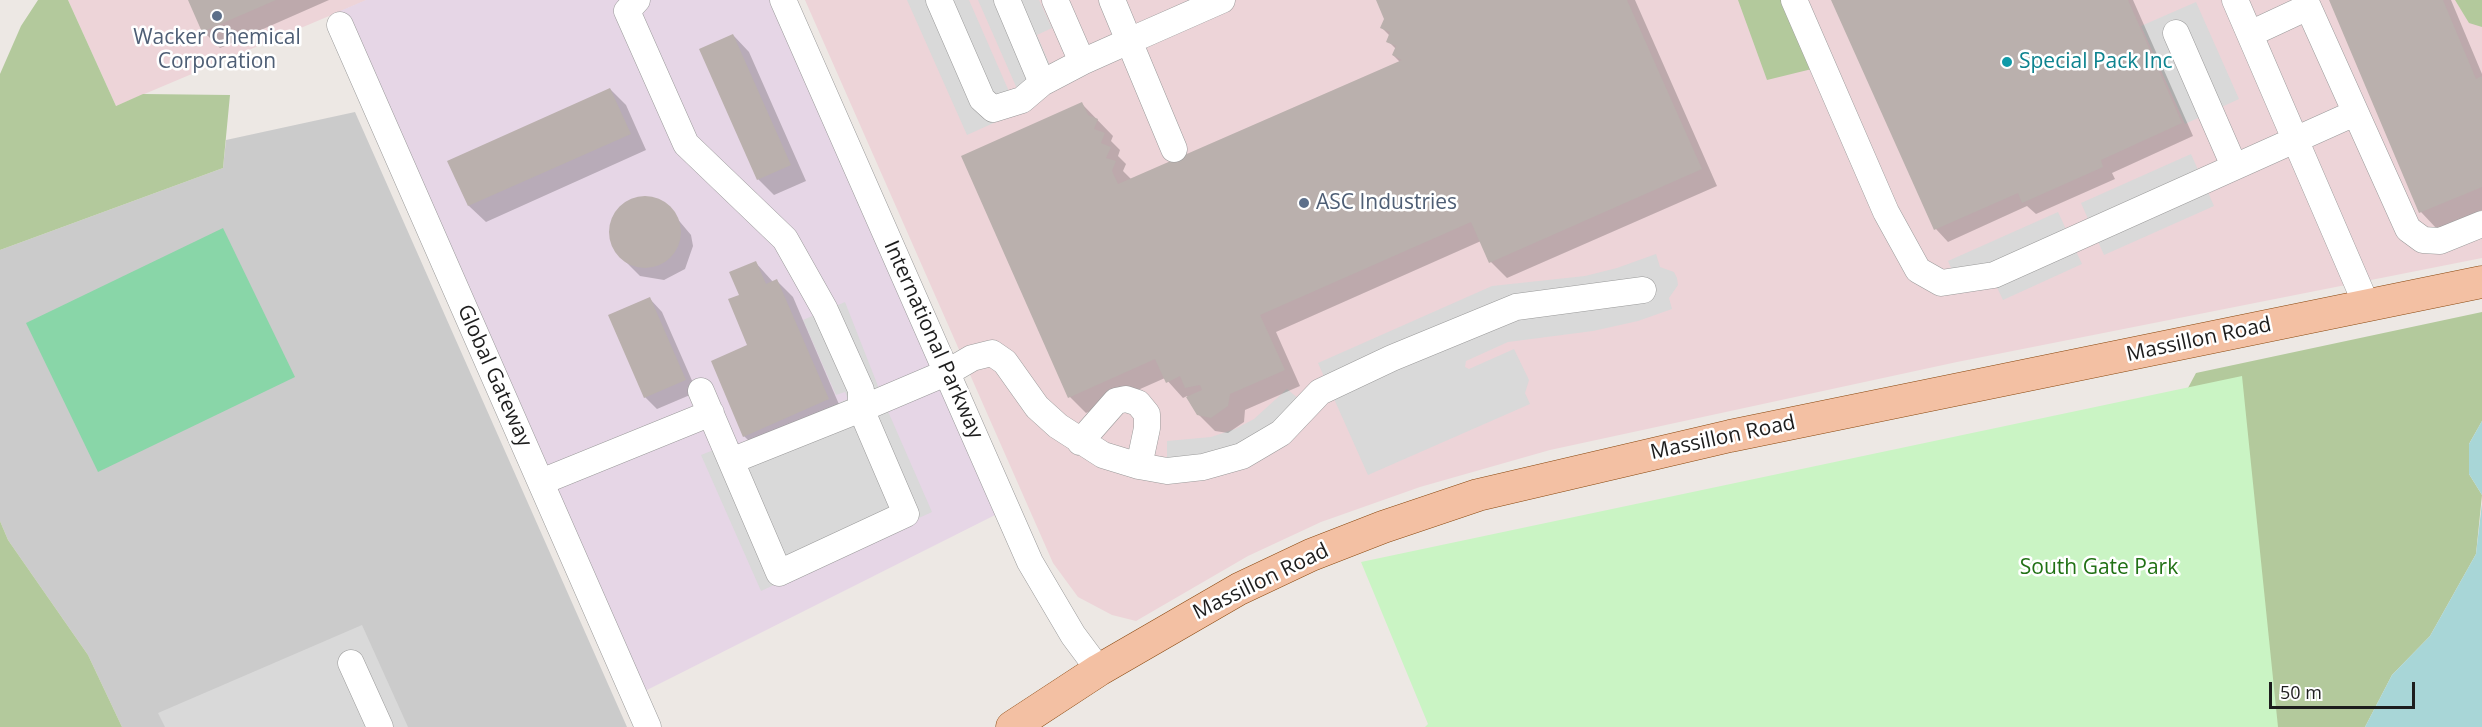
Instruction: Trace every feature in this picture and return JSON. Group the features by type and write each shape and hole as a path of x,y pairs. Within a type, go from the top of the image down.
{"main road":[{"name":"Massillon Road","path":"1012,727 1099,670 1239,589 1311,555 1383,527 1510,486 1876,405 2482,282"}],"street":[{"path":"541,482 706,402 779,573 906,514 861,409 861,390 830,320 786,239 686,144 627,11 637,0"},
{"name":"International Parkway","path":"783,0 1030,562 1053,604 1099,670"},
{"path":"939,0 982,99 993,109 1022,100 1042,83 1082,62 1222,0"},
{"path":"1007,0 1042,83"},
{"path":"1055,0 1082,62"},
{"path":"1112,0 1174,149"},
{"path":"1794,0 1886,212 1918,270 1941,283 1994,274 2355,112"},
{"path":"2235,0 2367,306"},
{"path":"2250,34 2306,3 2408,229 2423,240 2440,241 2482,224"},
{"name":"Global Gateway","path":"340,25 648,727"},
{"path":"2176,33 2234,166"},
{"path":"731,461 948,372 972,358 992,353 1005,362 1037,407 1080,442 1102,455 1139,466 1167,471 1203,467 1242,456 1281,433 1320,392 1392,358 1516,308 1642,290"},
{"path":"1080,442 1116,401 1126,399 1138,403 1147,414 1147,428 1139,466"},
{"path":"351,663 380,727"}],"shaded area":[{"path":"68,0 367,0 116,106"},
{"path":"366,0 783,0 1007,509 635,696 340,25 338,12"},
{"path":"805,0 2471,0 2482,8 2482,258 1957,362 1550,450 1420,487 1321,522 1248,556 1136,621 1112,615 1078,597 1053,563"},
{"path":"907,0 969,0 1018,112 967,135"},
{"path":"978,0 1039,0 1052,28 1037,35 1054,75 1018,91"},
{"path":"2196,2 2239,99 2185,124 2141,26"},
{"path":"355,112 627,727 122,727 88,655 8,540 0,521 0,250 223,168 226,140"},
{"path":"2191,154 2214,206 2104,255 2081,203"},
{"path":"2058,212 2082,264 2003,300 1992,277 1961,291 1948,261"},
{"path":"1656,254 1660,267 1674,272 1677,278 1678,285 1669,298 1672,309 1638,321 1593,331 1508,342 1466,361 1465,367 1469,369 1514,349 1529,380 1525,393 1530,404 1368,475 1318,363 1492,286 1585,276 1617,268"},
{"path":"845,302 887,409 932,512 761,591 701,455 736,441 739,447 848,399 845,392 836,395 803,320"},
{"path":"1287,389 1300,400 1263,434 1215,454 1167,459 1167,441 1211,437 1235,429 1254,419"},
{"path":"362,625 408,727 165,727 158,713"}],"green space":[{"path":"38,0 68,0 116,106 143,94 230,95 223,168 0,250 0,74 21,26"},
{"path":"1738,0 1789,0 1816,68 1767,80"},
{"path":"2455,0 2482,0 2482,27 2469,23"},
{"path":"223,228 295,377 98,472 26,323"},
{"path":"2482,312 2482,421 2469,444 2469,474 2482,495 2476,554 2430,636 2392,675 2365,727 2006,727 2196,373"},
{"name":"South Gate Park","path":"2242,376 2278,727 1425,727 1428,724 1361,562"},
{"path":"0,521 8,540 88,655 122,727 0,727"}],"water":[{"path":"2482,421 2482,495 2469,474 2469,444"},
{"path":"2482,503 2482,727 2365,727 2392,675 2430,636 2476,554"}],"building":[{"name":"Wacker Chemical Corporation","path":"188,0 276,0 202,32"},
{"name":"ASC Industries","path":"1376,0 1627,0 1702,169 1489,263 1471,222 1260,315 1285,370 1230,394 1228,406 1211,418 1197,415 1186,397 1202,390 1200,385 1185,388 1180,376 1166,383 1155,359 1068,398 961,156 1082,102 1088,115 1098,119 1094,129 1105,133 1101,143 1111,147 1106,158 1116,161 1112,171 1118,184 1402,60 1392,55 1396,46 1386,42 1390,32 1380,28 1384,19"},
{"name":"Special Pack Inc","path":"1831,0 2128,0 2182,123 2101,160 2103,167 2022,203 2018,193 1934,230"},
{"path":"2329,0 2443,0 2476,79 2482,76 2482,187 2419,213"},
{"path":"733,34 791,165 757,180 699,49"},
{"path":"610,88 631,134 468,206 447,161"},
{"path":"638,196 652,196 671,206 681,225 681,239 671,258 652,268 638,268 619,258 609,239 609,225 619,206"},
{"path":"756,261 766,284 777,279 829,399 743,437 711,361 747,345 728,299 739,295 729,272"},
{"path":"650,297 686,380 644,398 608,315"}],"place":[{"name":"Wacker Chemical Corporation","path":"217,16"},
{"name":"Special Pack Inc","path":"2007,62"},
{"name":"ASC Industries","path":"1304,203"}]}
